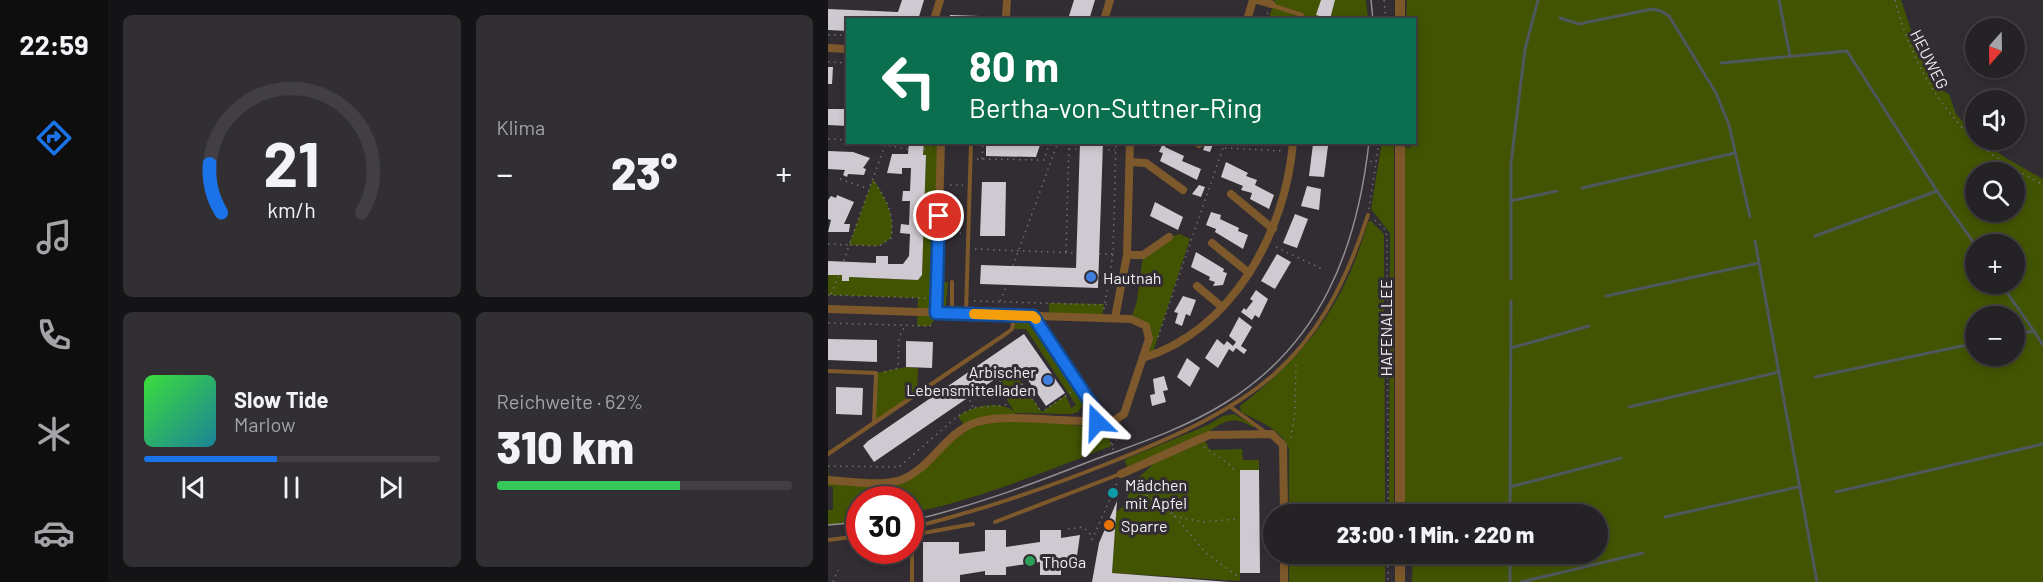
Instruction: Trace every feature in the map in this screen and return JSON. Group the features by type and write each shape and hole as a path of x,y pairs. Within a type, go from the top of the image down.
{"street":[{"path":"935,18 940,0"},
{"path":"1006,16 1007,0"},
{"path":"1105,18 1110,0"},
{"path":"1248,18 1255,0 1271,4"},
{"path":"1400,0 1400,18"},
{"path":"828,48 846,49"},
{"path":"935,313 941,144"},
{"path":"1115,318 1127,255 1130,144"},
{"name":"HAFENALLEE","path":"1400,144 1400,504"},
{"path":"1143,358 1164,351 1183,340 1222,307 1249,273 1273,229 1286,190 1293,147"},
{"path":"1130,162 1146,162 1183,190"},
{"path":"1231,194 1273,229"},
{"path":"1127,255 1143,255 1169,237"},
{"path":"1212,243 1249,273"},
{"path":"1197,286 1222,307"},
{"path":"828,309 1115,318 1142,322 1146,326 1149,339 1124,414 1115,420 980,422 950,438 921,468 903,479 885,482 828,480"},
{"path":"1033,316 1094,408 1097,422"},
{"path":"1121,474 1209,435 1266,434 1279,438 1283,446 1284,504"},
{"path":"1284,564 1284,582"},
{"path":"1400,564 1400,582"}],"lane":[{"path":"1271,4 1302,15"},
{"path":"966,314 971,144"},
{"path":"924,524 1030,494 1175,436 1232,408 1262,386 1296,353 1333,303 1347,276 1368,215"},
{"path":"952,282 952,314"},
{"path":"828,454 1007,333 1012,329 1014,315"},
{"path":"828,371 876,373 874,424"},
{"path":"1232,408 1262,428 1266,434"},
{"path":"995,522 1121,474"},
{"path":"912,582 912,535 973,524"},
{"path":"828,540 846,538"}],"path":[{"path":"1384,0 1386,18"},
{"name":"HEUWEG","path":"1895,0 1900,19 1923,75 1944,106 1966,132 1986,150 2043,185"},
{"path":"828,35 846,35"},
{"path":"828,62 846,63"},
{"path":"828,140 846,140"},
{"path":"873,144 908,149"},
{"path":"844,261 885,144"},
{"path":"982,159 983,144"},
{"path":"970,159 1044,160 1049,144"},
{"path":"1013,266 1057,144"},
{"path":"1066,252 1069,144"},
{"path":"1102,318 1113,254 1116,144"},
{"path":"1157,342 1224,144"},
{"path":"1379,144 1368,215 1384,228 1387,236 1388,504"},
{"path":"1223,148 1293,147"},
{"path":"1069,149 1080,149"},
{"path":"1102,150 1116,150"},
{"path":"1371,162 1372,157"},
{"path":"840,178 869,189"},
{"path":"828,244 879,246 891,238 893,226 891,209 873,179"},
{"path":"938,233 968,234"},
{"path":"1266,243 1324,270"},
{"path":"968,249 1076,253"},
{"path":"1099,254 1113,254"},
{"path":"839,275 829,295 937,299"},
{"path":"1000,302 1006,285"},
{"path":"966,301 1116,306"},
{"path":"828,322 930,326 935,313"},
{"path":"876,373 891,372 898,368 899,337 905,325"},
{"path":"1283,446 1288,445 1295,412 1296,353"},
{"path":"973,408 970,401 1014,373 1040,409"},
{"path":"1042,412 1064,395 1080,387"},
{"path":"828,466 899,467 914,457 950,421 973,408 1006,405 1015,413"},
{"path":"1112,446 1117,440"},
{"path":"1198,440 1207,451 1232,466 1235,473"},
{"path":"1068,529 1083,527 1093,539 1121,474"},
{"path":"1130,486 1174,515 1206,553 1237,576"},
{"path":"1174,515 1203,522 1236,519"},
{"path":"1388,564 1388,582"},
{"path":"833,582 838,570"}],"green space":[{"path":"1275,0 1366,0 1368,18 1269,18"},
{"path":"1407,0 1901,0 1919,54 1941,90 1949,94 1956,114 1965,124 1965,150 1994,150 2013,162 1965,162 1965,222 2025,222 2025,169 2043,179 2043,582 1412,582 1413,564 1608,564 1608,504 1404,504 1405,147 1410,148 1410,144 1416,144 1416,18 1406,18"},
{"path":"924,144 941,144 938,282 948,282 946,306 941,306 935,299 934,320 930,326 917,326 918,298 828,295 828,275 842,275 842,281 849,281 849,277 918,280 922,275 926,155 923,155"},
{"path":"1382,144 1394,144 1394,504 1389,504 1390,233 1371,209"},
{"path":"873,179 888,207 892,221 891,238 879,246 849,245"},
{"path":"1371,221 1384,234 1385,504 1289,504 1289,449 1286,442 1275,431 1241,412 1240,406 1286,366 1321,325 1347,279 1368,222"},
{"path":"1180,234 1190,239 1152,355 1143,358 1149,331 1131,319 1137,301 1143,255 1169,237"},
{"path":"1049,303 1104,304 1102,318 1049,316"},
{"path":"1014,323 1029,323 1076,389 1083,405 1078,412 1070,414 1015,413 1015,420 1070,421 1071,425 1107,427 1111,446 987,492 924,510 924,486 846,486 846,523 828,525 828,510 833,510 833,487 828,486 828,466 829,480 903,479 965,427 958,416 972,409 993,405 1014,411 997,384 1014,373 1042,412 1066,395 1071,408 1076,405 1026,329 1012,329"},
{"path":"906,367 918,368 917,396 874,424 876,373"},
{"path":"1234,414 1255,426 1234,420 1224,422 1208,432 1127,467 1126,459 1208,425 1223,416"},
{"path":"1205,441 1210,450 1242,449 1243,460 1259,460 1259,470 1240,470 1240,581 1112,573 1116,512 1125,505 1130,489 1134,487 1132,484 1153,464"},
{"path":"1289,564 1385,564 1385,582 1289,582"}],"building":[{"path":"902,0 924,0 919,18 846,18 846,31 828,30 828,9 898,12"},
{"path":"1074,0 1095,0 1090,18 1070,18 1069,16"},
{"path":"1321,0 1335,0 1330,18 1316,15"},
{"path":"950,15 1044,18 949,18"},
{"path":"828,67 833,67 832,84 828,84"},
{"path":"828,109 846,109 846,126 828,125"},
{"path":"909,144 924,144 923,155 926,155 922,275 918,280 849,277 849,281 842,281 842,275 828,275 828,261 876,263 876,256 888,256 888,264 903,264 909,256 910,234 900,233 901,224 909,225 910,201 902,201 903,191 910,191 911,168 902,168 902,174 887,173 892,154 908,154"},
{"path":"986,144 1040,144 1036,157 986,156"},
{"path":"1080,144 1103,144 1098,288 980,284 981,265 1076,268"},
{"path":"1163,144 1166,144 1165,147 1184,156 1182,161 1201,169 1197,180 1160,161 1163,153 1159,152"},
{"path":"1205,144 1213,144 1210,152 1203,150"},
{"path":"1313,144 1328,146 1324,177 1309,176"},
{"path":"828,151 853,152 870,158 863,168 866,169 864,175 848,174 847,177 843,175 845,170 828,169"},
{"path":"1226,162 1248,173 1246,176 1257,180 1255,185 1274,195 1269,209 1250,199 1252,193 1241,190 1243,186 1221,177"},
{"path":"982,182 1006,182 1005,236 980,236"},
{"path":"1199,185 1205,187 1201,197 1192,194"},
{"path":"1307,186 1321,189 1319,210 1301,206"},
{"path":"837,195 854,202 844,224 850,224 849,232 828,232 831,220 828,219 828,200 831,196 836,198"},
{"path":"1155,202 1183,217 1178,230 1150,216"},
{"path":"1211,212 1221,215 1220,219 1248,235 1243,249 1215,232 1216,229 1206,225"},
{"path":"1295,214 1308,219 1297,248 1283,243"},
{"path":"1196,252 1224,269 1223,272 1227,273 1223,285 1213,286 1215,282 1209,280 1210,277 1191,267"},
{"path":"1277,254 1291,262 1275,289 1261,281"},
{"path":"1256,290 1268,299 1259,318 1255,315 1252,320 1241,312 1244,308 1246,310 1253,301 1250,299"},
{"path":"1183,296 1196,300 1190,316 1186,314 1182,326 1175,323 1178,313 1174,312"},
{"path":"1239,317 1252,327 1241,346 1247,350 1244,354 1236,348 1233,352 1229,349 1218,368 1205,358 1217,339 1224,345 1227,341 1233,346 1236,342 1229,336"},
{"path":"1024,334 1065,393 1046,406 1017,364 874,462 863,446 868,441"},
{"path":"828,339 877,340 877,362 828,360"},
{"path":"906,341 933,342 932,368 906,367"},
{"path":"1187,358 1200,368 1190,387 1177,377"},
{"path":"1164,376 1168,390 1163,391 1166,402 1152,406 1150,395 1155,394 1153,379"},
{"path":"836,387 863,388 862,415 836,414"},
{"path":"1240,470 1259,470 1260,573 1240,573"},
{"path":"1117,501 1112,573 1229,582 1092,582 1099,543"},
{"path":"985,530 1006,530 1006,547 1040,542 1040,530 1061,530 1061,538 1080,535 1077,556 1061,559 1061,575 1040,575 1040,562 1006,567 1006,575 985,575 985,571 960,575 960,582 923,582 924,542 959,542 959,554 985,551"}],"waterway":[{"path":"1511,279 1511,163 1525,49 1538,0"},
{"path":"1779,0 1790,56"},
{"path":"1560,18 1579,24 1652,9 1669,16 1716,93 1729,125 1750,217"},
{"path":"1721,63 1847,51 1937,191 1815,236"},
{"path":"1582,188 1735,153"},
{"path":"1510,201 1557,191"},
{"path":"1937,191 1967,234"},
{"path":"1755,241 1817,582"},
{"path":"1606,296 1759,263"},
{"path":"2008,294 2016,306"},
{"path":"1510,504 1511,301"},
{"path":"2025,318 2034,331 2025,333"},
{"path":"1511,348 1589,326"},
{"path":"2034,331 2043,345"},
{"path":"1815,377 1965,345"},
{"path":"1629,407 1779,372"},
{"path":"1836,492 2043,444"},
{"path":"1510,487 1621,458"},
{"path":"1665,517 1798,487"},
{"path":"1521,582 1643,553"},
{"path":"1510,564 1510,582"}],"tram line":[{"path":"1371,0 1373,18"},
{"path":"924,517 1050,477 1162,434 1210,412 1258,379 1286,352 1310,323 1328,290 1355,220 1369,144"},
{"path":"828,525 846,523"}],"slow traffic":[{"path":"974,314 1033,316 1036,319"}],"place":[{"name":"Hautnah","path":"1091,277"},
{"name":"Arbischer Lebensmittelladen","path":"1048,380"},
{"name":"Mädchen mit Apfel","path":"1113,493"},
{"name":"Sparre","path":"1109,525"},
{"name":"ThoGa","path":"1030,561"}],"route":[{"path":"939,216 936,313 1033,316 1094,408 1097,422"}]}
